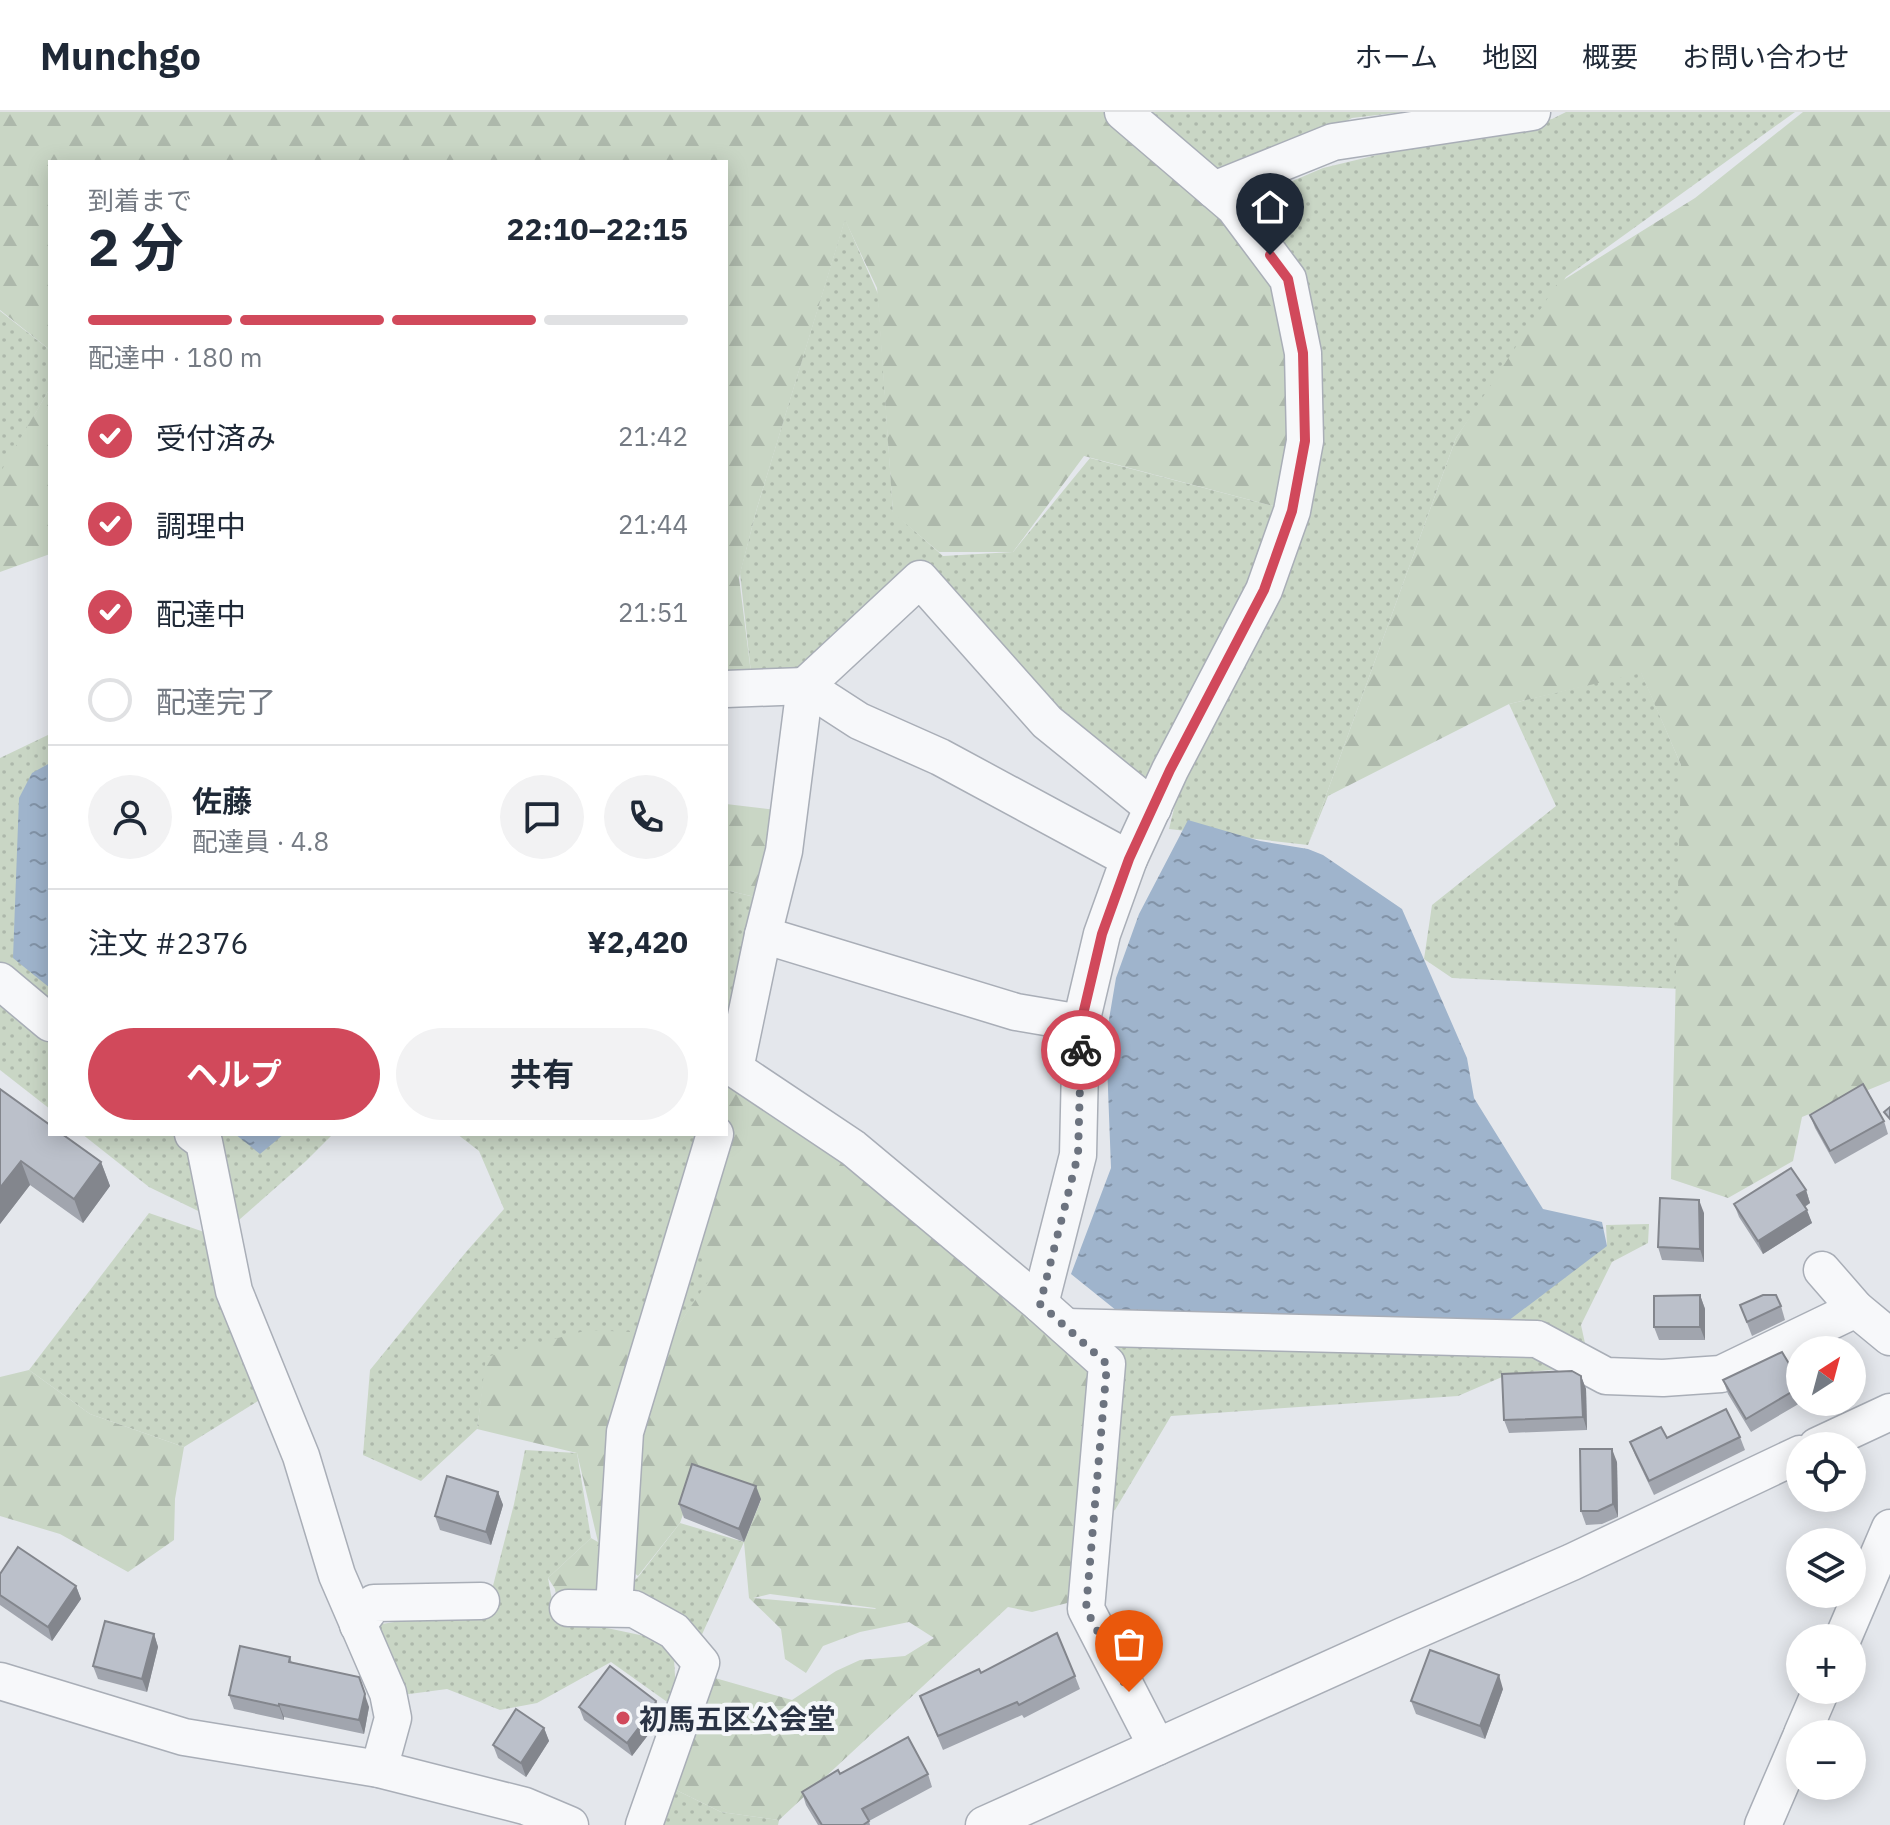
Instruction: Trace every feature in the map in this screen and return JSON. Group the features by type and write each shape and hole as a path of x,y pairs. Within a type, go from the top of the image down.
{"street":[{"path":"1053,1316 1078,1155 1081,1023 1102,934 1129,859 1170,770 1264,590 1292,511 1305,441 1303,353 1288,279 1234,207 1123,112"},
{"path":"1214,190 1333,142 1532,112"},
{"path":"1153,808 1047,722 920,579 805,686 784,851 730,1083 853,1148 1107,1364 1086,1609 1157,1747"},
{"path":"728,689 805,686 859,721 940,757 1129,859"},
{"path":"763,935 1016,1012 1081,1023"},
{"path":"0,981 48,1021"},
{"path":"196,1136 204,1142 234,1291 301,1456 337,1575 388,1693 393,1718 379,1769"},
{"path":"614,1608 625,1432 714,1136"},
{"path":"1822,1270 1856,1309 1890,1337"},
{"path":"1053,1316 1537,1339 1606,1376 1663,1378 1721,1374 1856,1309"},
{"path":"1847,1432 1890,1412"},
{"path":"984,1825 1572,1562 1786,1461"},
{"path":"1849,1624 1890,1528"},
{"path":"358,1625 374,1603 481,1601"},
{"path":"568,1608 634,1609 674,1631 701,1663 644,1825"},
{"path":"0,1681 184,1737 379,1769 525,1806 570,1825"},
{"path":"1763,1825 1786,1771"}],"green space":[{"path":"0,112 1133,112 1288,279 1292,511 1084,456 1013,552 939,552 893,513 877,288 845,220 757,508 739,578 751,673 728,677 728,160 48,160 48,348 0,310"},
{"path":"1130,112 1403,112 1352,118 1214,190"},
{"path":"1566,112 1795,112 1566,277 1456,438 1308,845 1169,829 1195,723 1147,796 1038,703 919,562 804,674 751,673 740,573 845,219 878,294 893,512 943,556 1013,552 1090,458 1284,509 1312,491 1323,379 1300,275 1252,198 1323,168 1552,119"},
{"path":"1803,112 1890,112 1890,1081 1802,1117 1793,1161 1728,1198 1671,1179 1681,765 1641,673 1509,704 1328,796 1308,845 1456,438 1557,284 1695,198"},
{"path":"0,311 48,348 48,391 0,475"},
{"path":"48,391 48,555 0,572 0,473"},
{"path":"1641,672 1681,765 1682,989 1452,978 1424,959 1432,905 1556,806 1509,704"},
{"path":"48,735 48,1107 0,1070 0,758"},
{"path":"728,804 776,810 763,899 728,890"},
{"path":"728,890 763,899 728,1056"},
{"path":"735,1069 1107,1364 1079,1600 1032,1612 1008,1607 779,1820 721,1812 672,1788 715,1678 792,1700 836,1671 860,1660 905,1656 934,1638 909,1622 860,1632 823,1646 806,1673 785,1659 781,1629 749,1598 744,1542 761,1500 695,1480 680,1523 638,1576 624,1564 606,1618 558,1607 555,1589 548,1578 591,1538 598,1542 577,1453 477,1429 486,1357 588,1330 672,1334 709,1280 685,1205 725,1136 728,1136 728,1075","holes":["770,1594 876,1609 753,1598"]},
{"path":"85,1136 331,1136 231,1227 149,1187"},
{"path":"460,1136 700,1136 685,1205 710,1280 672,1334 487,1357 477,1429 421,1481 363,1455 370,1370 504,1209 479,1151"},
{"path":"149,1213 207,1233 274,1391 184,1447 90,1414 29,1370"},
{"path":"1649,1224 1648,1243 1612,1262 1581,1325 1590,1366 1509,1374 1458,1396 1171,1416 1115,1510 1101,1518 1120,1359 1115,1324 1607,1246 1606,1225"},
{"path":"29,1370 90,1414 184,1447 175,1499 174,1540 128,1572 60,1534 0,1516 0,1377"},
{"path":"525,1450 577,1453 591,1538 548,1578 555,1617 673,1642 677,1709 611,1662 537,1703 500,1710 447,1689 402,1695 375,1625 486,1613"},
{"path":"680,1523 744,1542 699,1641 618,1597 639,1576"},
{"path":"672,1788 721,1812 779,1820 778,1825 651,1825"}],"water":[{"path":"48,764 48,986 13,958 19,798 32,773"},
{"path":"1188,820 1323,855 1402,909 1467,1058 1474,1098 1543,1209 1602,1222 1607,1246 1508,1321 1127,1319 1071,1274 1111,1168 1106,1037 1116,978 1139,914"},
{"path":"238,1136 282,1136 260,1154"}],"building":[{"path":"1863,1084 1884,1121 1830,1151 1810,1115"},
{"path":"0,1089 48,1124 48,1136 65,1136 101,1162 74,1199 21,1161 0,1188"},
{"path":"1791,1168 1806,1190 1797,1195 1807,1210 1758,1241 1734,1204"},
{"path":"1660,1198 1699,1200 1700,1249 1658,1247"},
{"path":"1700,1295 1700,1327 1654,1327 1654,1296"},
{"path":"1763,1295 1776,1295 1781,1306 1747,1322 1740,1305"},
{"path":"1782,1352 1786,1359 1786,1395 1746,1419 1723,1380"},
{"path":"1572,1371 1581,1376 1583,1417 1504,1420 1502,1374"},
{"path":"1726,1409 1740,1437 1649,1481 1630,1442 1661,1427 1667,1438"},
{"path":"1580,1449 1612,1449 1613,1504 1598,1511 1581,1511"},
{"path":"692,1464 756,1486 739,1529 679,1504"},
{"path":"447,1476 498,1492 486,1532 435,1516"},
{"path":"18,1547 76,1586 48,1627 0,1595 0,1574"},
{"path":"105,1621 154,1634 142,1679 93,1666"},
{"path":"1057,1633 1075,1676 1019,1705 1017,1702 938,1736 920,1696 979,1669 981,1673"},
{"path":"240,1646 290,1657 289,1662 359,1677 365,1694 359,1720 229,1695"},
{"path":"1430,1650 1499,1675 1480,1726 1411,1701"},
{"name":"初馬五区公会堂","path":"610,1666 656,1701 627,1743 579,1707"},
{"path":"516,1709 544,1728 521,1763 493,1745"},
{"path":"908,1737 928,1774 862,1809 869,1821 863,1825 822,1825 802,1792 838,1770 840,1774"}],"way so far":[{"path":"1081,1050 1078,1155 1040,1304 1107,1364 1086,1609 1129,1692"}],"place":[{"name":"初馬五区公会堂","path":"623,1718"}],"route":[{"path":"1081,1050 1081,1023 1102,934 1129,859 1170,770 1264,590 1292,511 1305,441 1303,353 1288,279 1270,255"}]}
